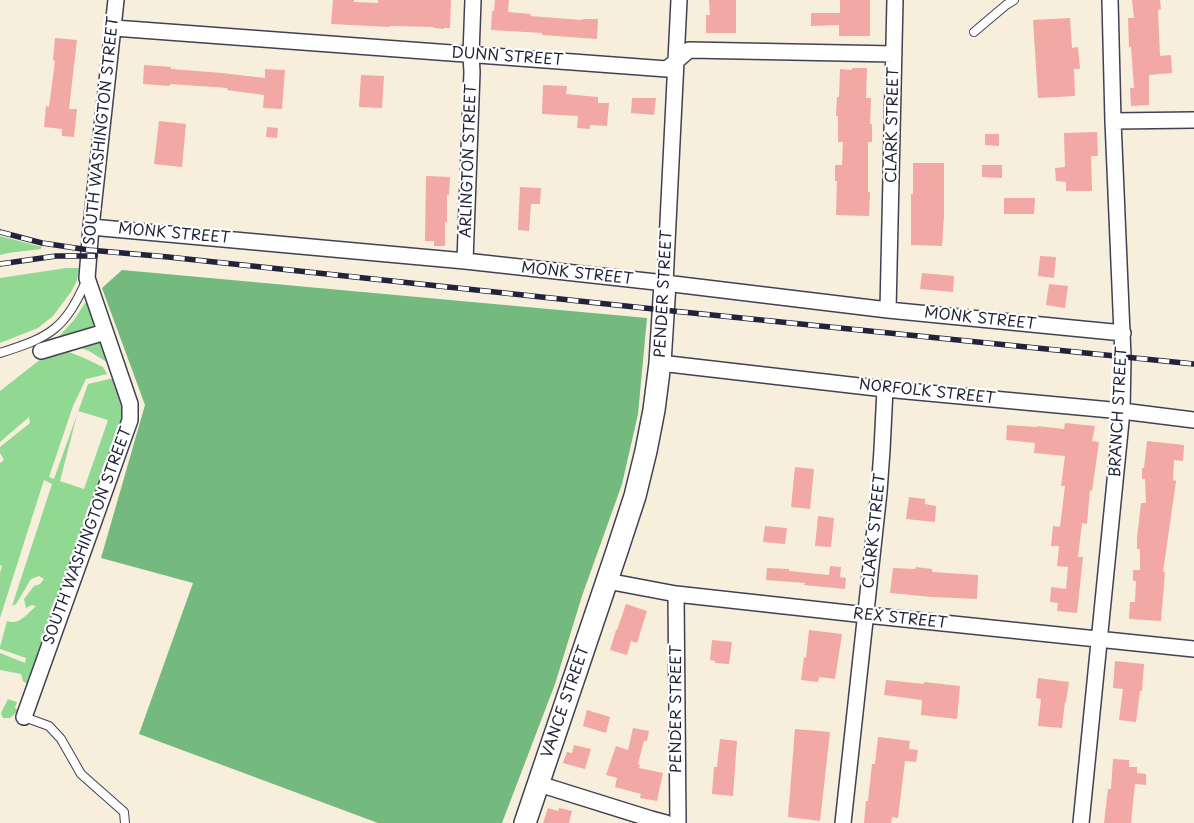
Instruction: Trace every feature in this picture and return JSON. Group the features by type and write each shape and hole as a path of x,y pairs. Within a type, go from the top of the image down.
{"street":[{"name":"SOUTH WASHINGTON STREET","path":"24,716 130,420 130,404 87,278 116,0"},
{"name":"ARLINGTON STREET","path":"465,261 473,0"},
{"name":"PENDER STREET","path":"607,581 646,451 660,363 679,0"},
{"name":"CLARK STREET","path":"888,310 895,0"},
{"name":"BRANCH STREET","path":"1081,823 1122,412 1123,333 1113,121 1110,0"},
{"name":"DUNN STREET","path":"114,28 667,69 690,50 894,54"},
{"path":"1113,121 1194,120"},
{"name":"MONK STREET","path":"91,227 465,261 888,310 1123,333"},
{"path":"41,350 105,332"},
{"name":"NORFOLK STREET","path":"660,363 885,389 1194,420"},
{"name":"CLARK STREET","path":"843,823 882,450 885,389"},
{"name":"REX STREET","path":"607,581 676,594 1194,649"},
{"name":"VANCE STREET","path":"525,823 607,581"},
{"name":"PENDER STREET","path":"676,594 678,823"},
{"path":"538,784 666,823"}],"lane":[{"path":"974,32 1014,0"},
{"path":"0,353 32,343 56,328 74,307 87,278"},
{"path":"24,716 49,726 61,739 81,774 124,812 125,823"}],"green space":[{"path":"0,236 42,247 41,249 0,255"},
{"path":"66,268 79,268 77,280 71,292 53,316 38,328 0,343 0,278"},
{"path":"122,270 647,318 638,414 622,484 582,596 555,684 502,823 378,823 139,734 193,583 101,558 145,405 102,288"},
{"path":"85,303 88,304 96,327 54,342 74,320"},
{"path":"102,339 110,364 89,351 75,346"},
{"path":"57,352 69,352 103,367 107,374 86,379 73,406 49,477 54,479 77,414 60,481 84,489 108,420 78,411 88,384 114,378 122,403 122,417 39,663 33,679 27,684 23,681 21,674 0,670 0,653 25,663 26,658 0,649 0,647 7,621 15,622 19,620 36,606 32,605 26,608 24,599 34,586 40,584 44,579 39,576 31,579 16,604 12,606 52,484 44,480 0,618 0,573 2,566 0,565 0,463 4,460 0,453 0,447 30,423 29,417 0,442 0,391 46,355"},
{"path":"8,699 17,702 15,708 19,710 10,718 3,718 1,713"}],"building":[{"path":"333,0 378,3 378,0 451,0 450,28 331,24"},
{"path":"495,0 509,0 508,12 531,14 530,16 582,20 598,19 597,39 491,30 492,11 494,11"},
{"path":"709,0 736,0 736,33 706,33 706,15 710,15"},
{"path":"840,0 870,0 870,36 839,36 839,25 811,26 811,13 840,13"},
{"path":"1132,0 1160,0 1161,9 1158,10 1160,56 1171,55 1172,73 1149,75 1149,105 1131,106 1130,88 1134,88 1128,18 1134,18"},
{"path":"1070,18 1072,48 1078,47 1080,69 1074,69 1075,96 1038,98 1033,20"},
{"path":"55,38 77,40 69,109 77,109 74,137 62,136 62,129 44,127 46,106 49,107 55,61 53,60"},
{"path":"144,65 265,78 265,69 285,70 282,109 263,108 264,95 227,90 228,88 143,84"},
{"path":"852,68 867,68 866,98 871,98 870,124 872,124 872,142 868,142 869,216 836,215 837,181 835,181 835,165 842,165 843,142 838,142 838,116 836,116 840,69 852,70"},
{"path":"361,75 384,76 382,108 359,107"},
{"path":"543,85 567,86 566,94 598,97 598,103 609,103 607,126 590,125 590,129 577,128 578,116 542,114"},
{"path":"632,98 656,98 654,115 631,113"},
{"path":"159,121 186,124 182,167 154,164"},
{"path":"267,127 278,128 277,138 266,137"},
{"path":"1097,132 1098,156 1091,156 1092,191 1066,191 1066,182 1056,181 1055,168 1065,167 1064,133"},
{"path":"985,134 999,134 999,146 985,145"},
{"path":"913,163 944,163 942,246 911,245"},
{"path":"982,165 1002,165 1002,178 982,177"},
{"path":"426,176 450,177 449,195 447,195 447,222 445,222 445,246 434,246 434,241 425,241"},
{"path":"520,187 541,188 540,204 531,204 529,231 518,230"},
{"path":"1004,198 1035,198 1034,214 1004,214"},
{"path":"1040,256 1056,257 1054,278 1038,276"},
{"path":"922,273 954,276 953,292 920,289"},
{"path":"1049,284 1068,286 1065,308 1046,305"},
{"path":"1065,423 1095,426 1092,441 1099,442 1092,491 1090,490 1087,524 1082,523 1078,557 1083,557 1077,613 1057,611 1058,603 1050,602 1051,587 1066,589 1068,567 1057,566 1059,546 1051,546 1053,526 1060,527 1065,486 1061,486 1065,456 1034,453 1035,443 1006,440 1007,425 1064,429"},
{"path":"1147,441 1184,445 1183,461 1174,460 1173,480 1176,481 1163,572 1165,572 1161,621 1129,619 1130,602 1135,602 1136,581 1133,581 1133,570 1140,570 1140,549 1137,549 1137,538 1141,503 1146,503 1145,479 1142,479 1142,468 1144,468"},
{"path":"795,467 814,469 810,509 791,507"},
{"path":"909,497 925,499 925,504 936,506 935,522 906,519"},
{"path":"818,516 834,518 831,547 815,546"},
{"path":"765,526 787,528 785,544 763,542"},
{"path":"830,566 841,567 840,577 846,578 845,589 766,580 767,568 829,575"},
{"path":"916,567 932,569 932,572 978,575 977,599 890,593 893,568 915,569"},
{"path":"626,604 647,611 637,643 631,641 627,655 610,650"},
{"path":"809,630 842,634 835,679 819,677 818,682 801,680"},
{"path":"712,640 732,642 729,664 715,663 715,661 710,660"},
{"path":"1115,661 1144,664 1142,691 1140,691 1136,722 1119,720 1123,689 1113,688"},
{"path":"1038,678 1069,682 1062,728 1038,726 1041,699 1036,698"},
{"path":"886,680 960,686 957,719 921,715 922,700 884,695"},
{"path":"587,710 610,717 606,733 583,726"},
{"path":"633,728 649,731 647,741 644,741 638,764 640,765 639,768 663,773 657,801 640,798 641,794 615,787 617,778 606,775 616,746 628,750"},
{"path":"795,729 830,732 820,821 788,817"},
{"path":"878,737 910,741 909,749 918,750 916,762 905,761 898,818 892,817 891,823 864,823 872,764 875,764"},
{"path":"720,739 737,741 733,796 712,794 714,767 717,767"},
{"path":"574,745 591,749 585,769 563,763 567,752 572,753"},
{"path":"1113,759 1129,760 1129,767 1137,767 1137,773 1146,774 1146,785 1135,784 1131,823 1104,823 1108,789 1111,789"},
{"path":"548,808 558,811 559,808 572,811 569,823 543,823"}],"railway":[{"path":"0,232 42,243 89,250 1194,364"},
{"path":"0,264 56,256 95,256"}]}
